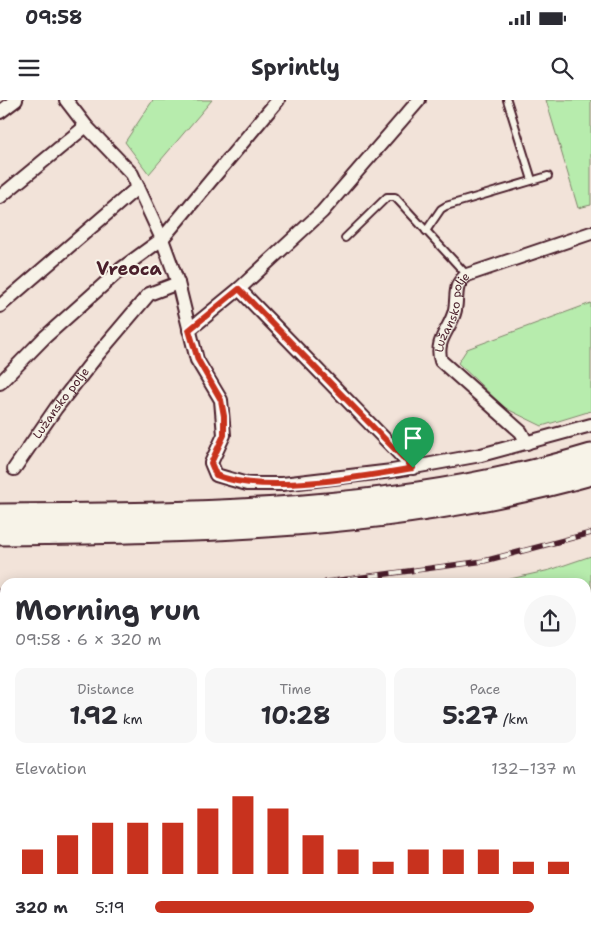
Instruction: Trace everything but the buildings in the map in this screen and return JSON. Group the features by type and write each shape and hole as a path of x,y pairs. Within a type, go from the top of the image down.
{"highway":[{"path":"0,515 140,515 288,508 402,496 545,469 591,455"},
{"path":"0,534 243,529 401,514 549,486 591,474"}],"street":[{"path":"0,112 16,100"},
{"path":"66,100 86,126 132,174 162,239 178,284 198,360 221,400 224,435 211,463 216,475 247,484 282,484 413,468 481,456 591,425"},
{"path":"0,383 45,337 121,268 162,239 278,100"},
{"path":"189,330 239,289 322,212 419,100"},
{"path":"0,197 86,126"},
{"path":"0,306 138,187"},
{"name":"Lužansko polje","path":"527,443 521,432 441,361 438,346 455,311 456,287 459,281 467,275 591,233"},
{"name":"Lužansko polje","path":"14,469 56,408 98,353 149,294 178,284"},
{"path":"239,289 413,468"}],"lane":[{"path":"507,100 532,180"},
{"path":"426,231 441,209 446,206 548,176"},
{"path":"345,238 387,197 395,197 467,275"}],"green space":[{"path":"153,100 212,100 149,174 125,142"},
{"path":"546,100 591,100 591,205 578,208"},
{"path":"591,303 591,411 542,426 505,408 458,363 467,349"},
{"path":"591,556 591,578 515,578 550,570"}],"railway":[{"path":"356,578 484,561 591,533"}],"district":[{"name":"Vreoca","path":"129,269"}],"route":[{"path":"239,289 413,468 282,484 247,484 216,475 213,472 211,463 224,435 224,416 221,400 198,360 189,330 239,289"}]}
